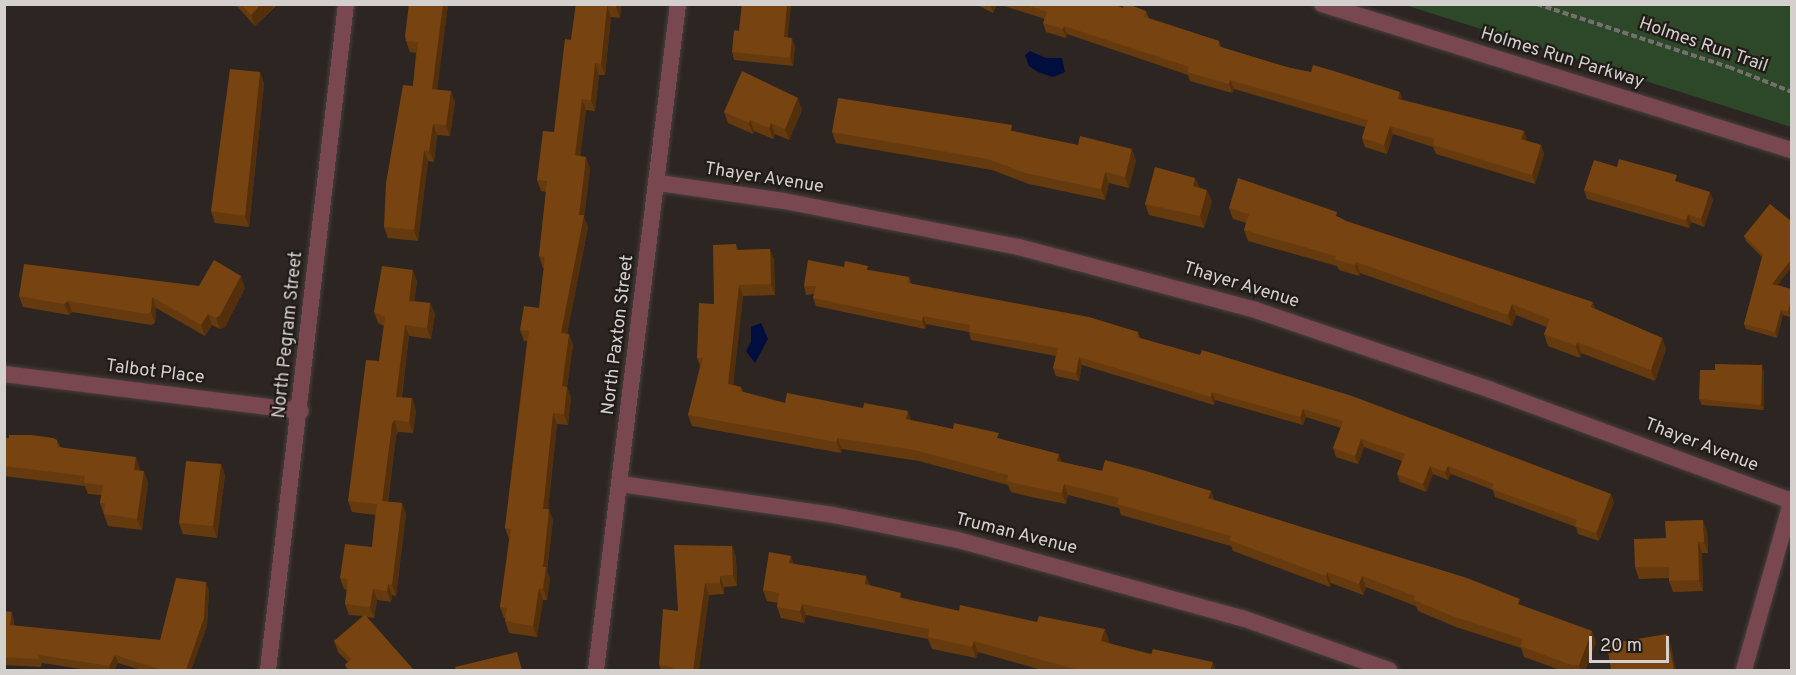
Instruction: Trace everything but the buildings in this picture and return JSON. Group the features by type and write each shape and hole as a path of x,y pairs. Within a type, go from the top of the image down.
{"street":[{"name":"North Pegram Street","path":"268,670 301,411 346,4"},
{"name":"North Paxton Street","path":"596,670 659,183 678,4"},
{"name":"Holmes Run Parkway","path":"1322,4 1791,150"},
{"name":"Thayer Avenue","path":"659,183 894,221 1018,247 1188,290 1378,350 1791,500"},
{"name":"Talbot Place","path":"4,374 301,411"},
{"name":"Truman Avenue","path":"621,484 833,515 958,540 1242,618 1389,670"},
{"path":"1744,670 1791,500"}],"path":[{"name":"Holmes Run Trail","path":"1538,4 1729,67 1791,92"}],"green space":[{"path":"1405,5 1791,5 1791,127"}],"shaded area":[{"path":"1030,51 1046,58 1062,58 1065,72 1053,77 1038,72 1029,66 1025,55"},
{"path":"761,323 768,339 755,363 746,351 751,342 751,327"}]}
